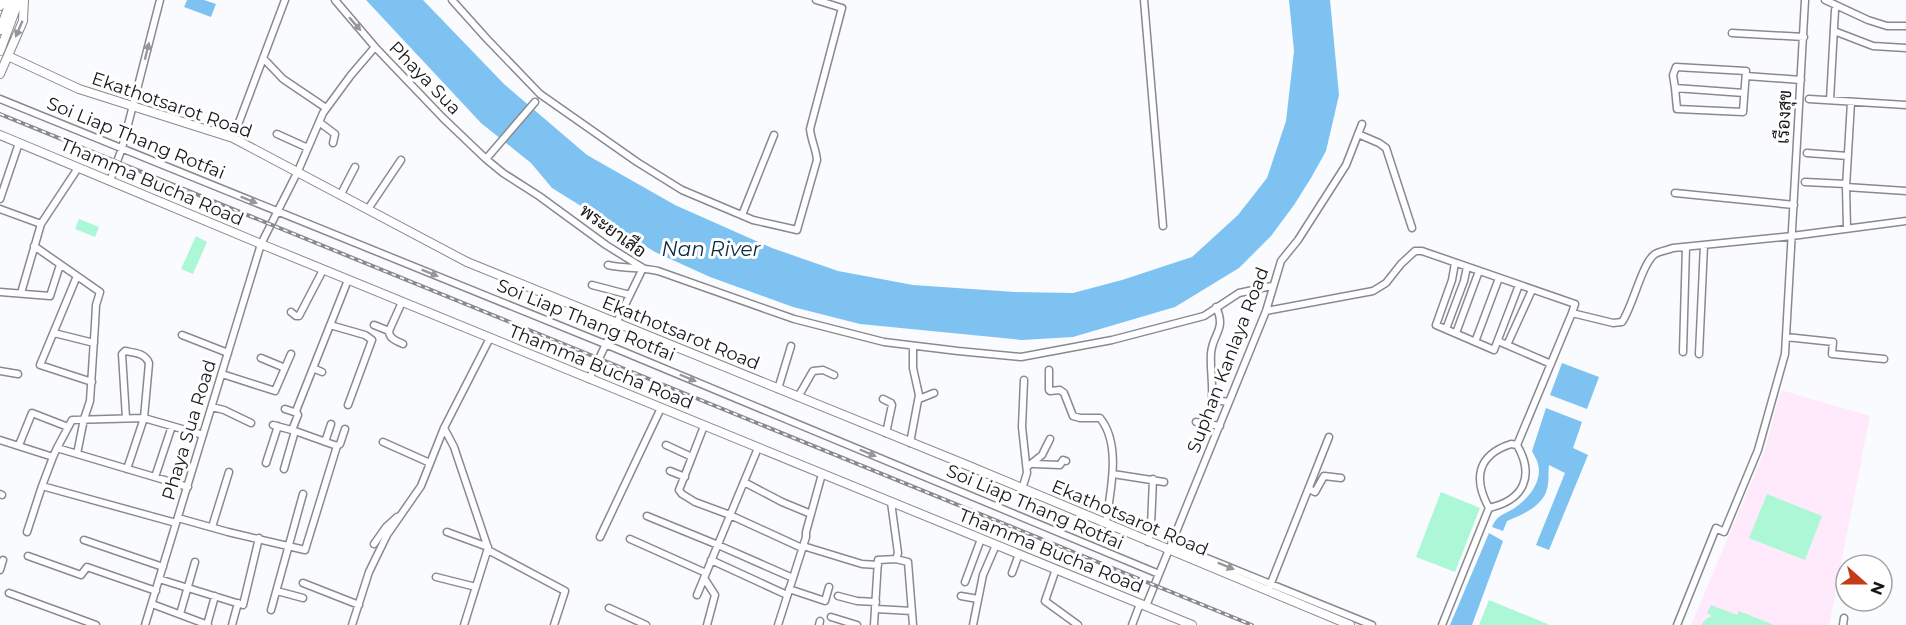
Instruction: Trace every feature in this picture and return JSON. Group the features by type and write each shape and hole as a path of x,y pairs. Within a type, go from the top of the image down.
{"main road":[{"path":"0,51 6,10 5,0"},
{"path":"0,30 11,0"},
{"path":"6,10 19,0"},
{"path":"0,74 23,21 24,0"},
{"name":"Ekathotsarot Road","path":"8,56 79,89 233,138 467,262 1148,542 1171,548 1270,588 1350,625"},
{"name":"Thamma Bucha Road","path":"0,135 323,270 1192,625"}],"street":[{"path":"110,181 122,148 160,0"},
{"path":"233,138 285,0"},
{"path":"335,0 375,47"},
{"path":"452,0 536,90 638,162 682,190 753,220 797,230 817,160 810,129 843,4 816,0"},
{"path":"1144,0 1163,226"},
{"name":"เรืองสุข","path":"1677,625 1716,528 1724,532 1758,450 1785,354 1805,0"},
{"path":"1825,0 1868,20 1887,26 1906,26"},
{"path":"1830,100 1835,10"},
{"path":"1834,31 1873,46 1906,48"},
{"path":"1732,33 1804,37"},
{"name":"Phaya Sua","path":"261,244 298,171 326,108 375,47 451,126 486,159 519,183"},
{"path":"263,58 283,79 326,108"},
{"path":"1676,67 1746,71 1743,112 1678,110 1676,109 1675,88 1673,75 1676,67"},
{"path":"1746,76 1801,80"},
{"path":"1675,88 1744,93"},
{"path":"486,159 535,102 536,90"},
{"name":"Soi Liap Thang Rotfai","path":"0,99 605,344 1159,574"},
{"path":"1809,99 1906,105"},
{"path":"535,102 549,100"},
{"path":"1847,228 1846,186 1851,102"},
{"path":"319,122 335,134 333,143"},
{"name":"Suphan Kanlaya Road","path":"1132,625 1171,548 1266,311 1281,261 1298,240 1346,165 1362,124"},
{"path":"277,134 308,148"},
{"path":"1358,134 1386,148 1412,228"},
{"path":"742,215 774,135"},
{"path":"0,199 19,142"},
{"path":"1807,153 1848,156"},
{"path":"368,209 401,160"},
{"path":"341,194 355,167"},
{"path":"21,293 41,224 78,168"},
{"path":"1805,182 1906,191"},
{"name":"พระยาเสือ","path":"519,183 643,268 589,379"},
{"path":"1675,193 1794,205"},
{"path":"0,209 41,224"},
{"path":"1572,313 1613,323 1622,322 1628,314 1648,264 1655,255 1673,248 1906,221"},
{"name":"Phaya Sua Road","path":"145,625 261,244"},
{"path":"1699,354 1704,245"},
{"path":"34,246 100,292 96,305 90,401 77,454"},
{"path":"1683,352 1686,247"},
{"path":"1266,311 1373,291 1386,283 1406,258 1415,251 1422,251 1575,304 1517,445 1526,465 1523,485 1508,502 1489,508"},
{"path":"1455,263 1452,280 1436,325 1494,350 1519,285"},
{"path":"0,292 50,296 60,265"},
{"path":"608,265 658,271 794,319 884,342 1021,357 1112,340 1204,316 1239,293 1272,286"},
{"path":"1446,329 1467,267"},
{"path":"291,312 299,316 323,270"},
{"path":"1456,333 1479,271"},
{"path":"77,276 40,365 92,382"},
{"path":"1475,342 1499,278"},
{"path":"284,469 298,415 296,411 348,280"},
{"path":"592,285 630,295"},
{"path":"1508,345 1532,290"},
{"path":"402,302 389,334 403,344"},
{"path":"1216,307 1221,326 1212,347 1212,398 1230,402"},
{"path":"330,325 365,335 372,340 348,405"},
{"path":"374,325 389,331"},
{"path":"54,333 94,343"},
{"path":"182,336 228,353"},
{"path":"1786,337 1833,342 1832,354 1884,359"},
{"path":"352,625 369,572 387,535 421,486 444,428 490,338"},
{"path":"1498,341 1551,364"},
{"path":"778,389 791,346"},
{"path":"910,443 919,399 913,368 913,346"},
{"path":"126,418 122,363 122,354 125,351 141,354 149,361 144,418 127,469"},
{"path":"222,374 273,391 276,390 291,354"},
{"path":"261,358 285,368"},
{"path":"313,368 322,372"},
{"path":"798,397 813,372 823,370 834,375"},
{"path":"1049,370 1049,390 1060,390 1064,393 1073,416 1100,418 1111,440 1113,474 1106,523"},
{"path":"0,371 18,374"},
{"path":"1024,380 1022,427 1030,465"},
{"path":"919,399 934,393"},
{"path":"883,399 892,405 886,433"},
{"path":"212,407 251,423"},
{"path":"600,537 661,408"},
{"path":"285,409 297,413"},
{"path":"19,445 32,413 68,427"},
{"path":"27,532 53,457 72,420 144,418 203,435"},
{"path":"1196,422 1220,426"},
{"path":"325,442 331,424"},
{"path":"266,463 276,425 338,446"},
{"path":"155,477 172,426"},
{"path":"675,501 704,426"},
{"path":"444,428 454,447 488,548 466,624"},
{"path":"42,486 306,550 345,429"},
{"path":"1329,437 1270,588 1372,625"},
{"path":"1022,489 1030,465 1042,455 1050,439"},
{"path":"0,440 53,457"},
{"path":"383,442 430,463"},
{"path":"1442,625 1489,508 1479,483 1481,468 1489,456 1498,450 1511,444 1517,445"},
{"path":"666,445 692,457"},
{"path":"57,448 188,487"},
{"path":"697,595 758,448"},
{"path":"1030,465 1060,465 1063,460 1065,461"},
{"path":"670,471 685,477"},
{"path":"212,527 229,472"},
{"path":"778,625 822,474"},
{"path":"1113,474 1164,482"},
{"path":"1309,489 1315,492 1324,476 1341,478"},
{"path":"1148,542 1153,479"},
{"path":"744,482 811,514"},
{"path":"679,490 695,502 802,547 862,564 878,565"},
{"path":"272,610 303,494"},
{"path":"891,502 898,546 896,559"},
{"path":"374,544 391,522 400,516"},
{"path":"647,516 792,578"},
{"path":"447,532 488,548 566,591 554,625"},
{"path":"159,579 243,605 259,538"},
{"path":"630,539 705,576 715,595 707,625"},
{"path":"965,582 981,539"},
{"path":"84,540 163,567"},
{"path":"973,625 983,575 996,545"},
{"path":"1012,573 1019,554"},
{"path":"28,556 81,575 87,567 156,591"},
{"path":"874,625 878,560 896,559 908,562 913,625"},
{"path":"0,570 3,560"},
{"path":"711,560 788,592 825,601 830,587"},
{"path":"180,615 195,562"},
{"path":"1056,569 1045,602 1078,625"},
{"path":"436,578 476,587"},
{"path":"303,583 359,605"},
{"path":"277,591 303,598"},
{"path":"9,593 96,625"},
{"path":"152,604 208,625 215,596"},
{"path":"838,596 876,606 912,611"},
{"path":"961,596 978,599"},
{"path":"232,625 238,603"},
{"path":"609,608 646,625"},
{"path":"831,617 857,625"}],"shaded area":[{"path":"1781,390 1870,416 1843,553 1834,553 1834,600 1829,625 1691,625 1765,450"}],"green space":[{"path":"79,219 99,227 95,237 75,229"},
{"path":"196,236 207,242 193,274 181,269"},
{"path":"1441,492 1480,508 1455,572 1416,557"},
{"path":"1767,494 1822,516 1805,560 1749,538"},
{"path":"1489,600 1550,625 1479,625"},
{"path":"1711,605 1737,615 1739,611 1774,625 1701,625 1712,616 1707,613"}],"water":[{"path":"187,0 204,0 216,4 211,17 184,7"},
{"name":"Nan River","path":"366,0 423,0 504,84 587,155 675,205 772,248 838,271 913,285 1015,292 1073,293 1192,257 1238,215 1267,178 1286,121 1294,51 1289,0 1330,0 1339,95 1326,151 1311,178 1271,236 1239,268 1175,307 1073,337 1022,340 860,324 793,307 710,277 655,252 552,188 531,163 481,123"},
{"path":"1562,363 1599,377 1587,409 1550,395"},
{"path":"1546,408 1582,422 1573,448 1588,455 1549,550 1536,545 1565,473 1549,465 1546,491 1539,503 1527,512 1507,521 1503,531 1492,527 1498,518 1524,501 1536,484 1539,471 1538,462 1532,451"},
{"path":"1489,533 1503,541 1472,625 1450,625"}],"railway":[{"path":"0,114 1252,625"}]}
